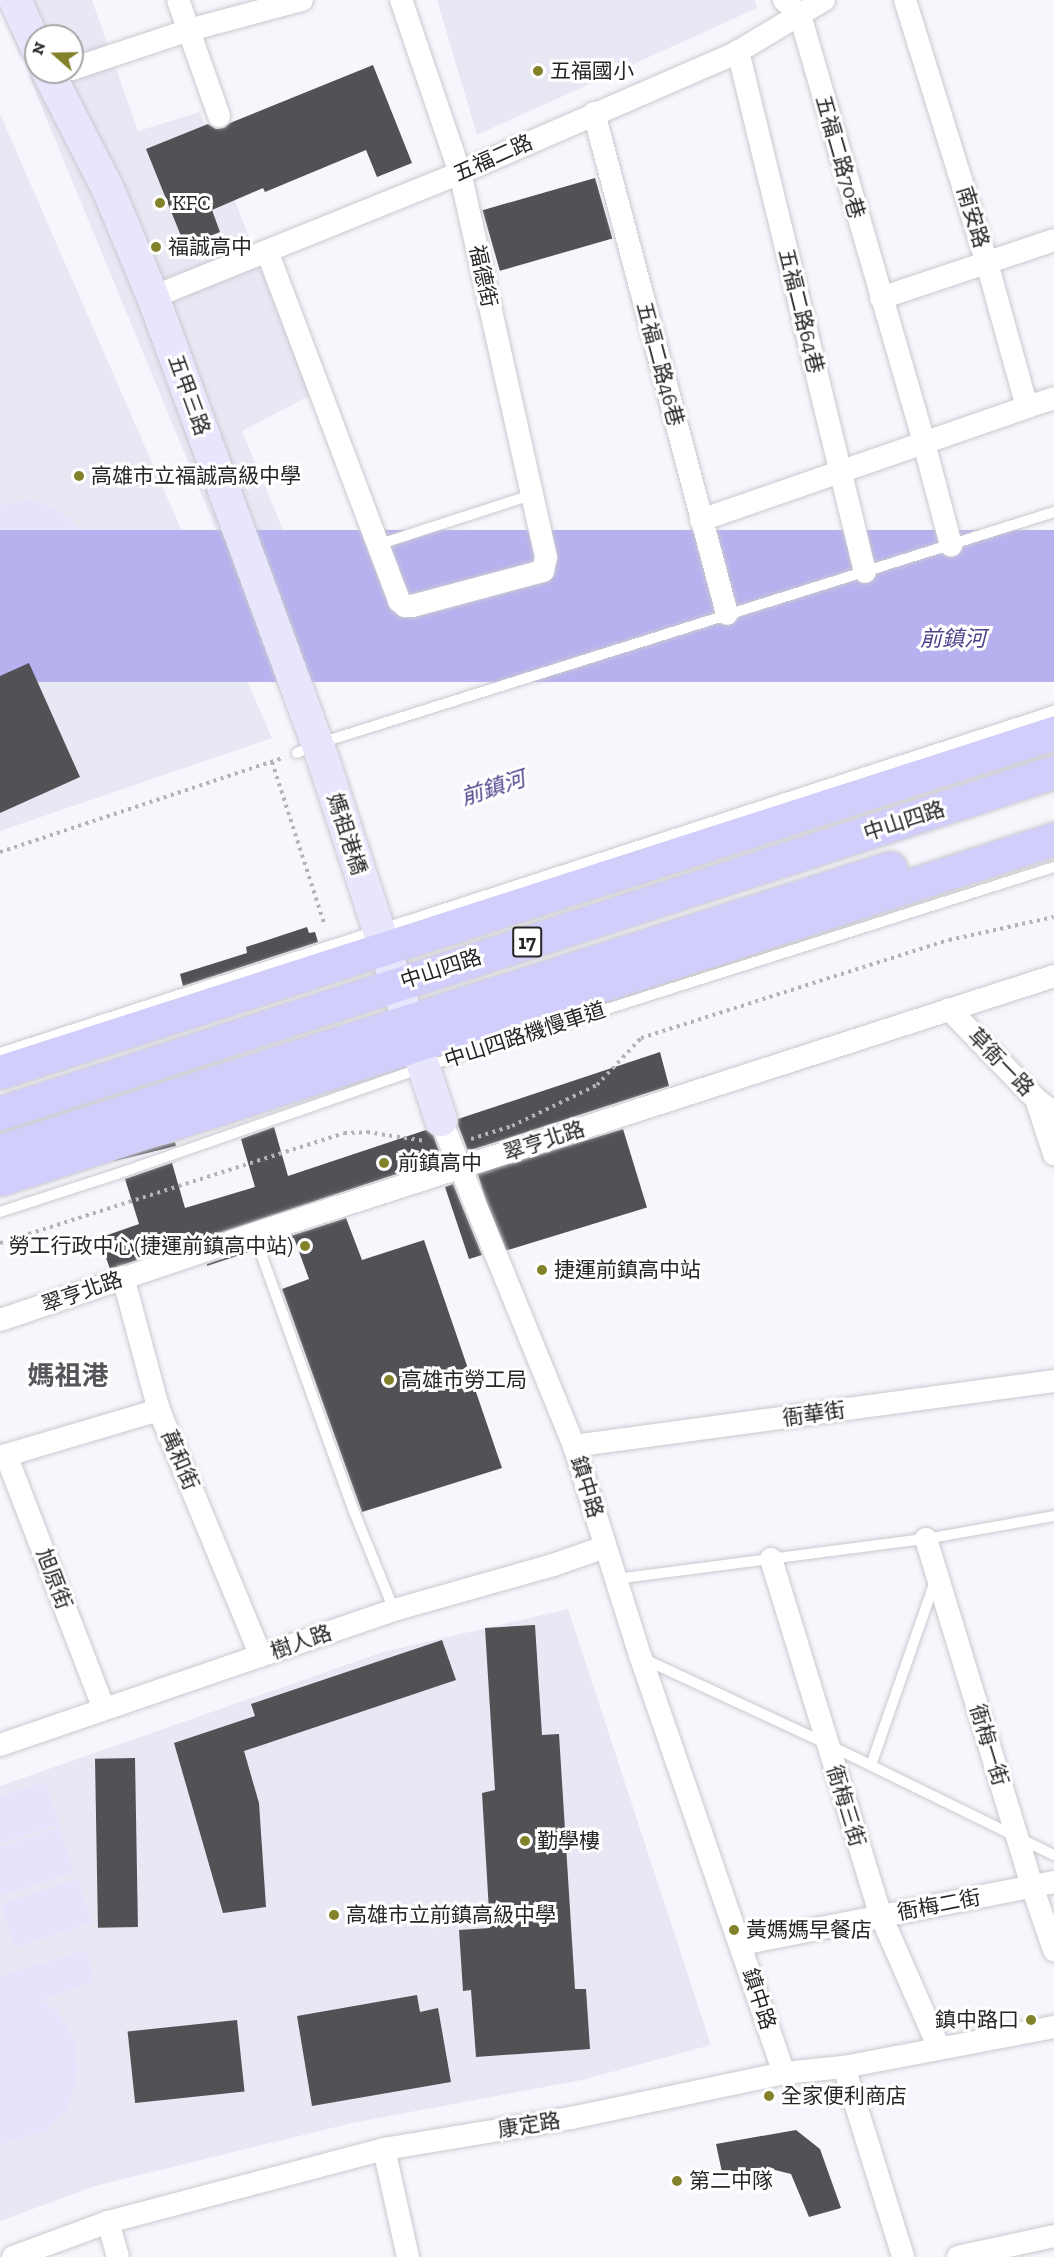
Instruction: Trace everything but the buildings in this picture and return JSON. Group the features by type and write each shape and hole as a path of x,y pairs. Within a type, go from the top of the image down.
{"main road":[{"path":"15,0 26,24"},
{"name":"五甲三路","path":"63,84 153,297 313,752"},
{"name":"中山四路","path":"0,1072 378,929 1054,733"},
{"name":"媽祖港橋","path":"313,752 378,929"},
{"name":"中山四路","path":"0,1113 1054,772"},
{"name":"中山四路","path":"0,1151 416,1044 1054,816"},
{"name":"中山四路","path":"0,1179 1054,839"},
{"name":"鎮中路","path":"378,929 447,1132"}],"street":[{"path":"178,0 219,116"},
{"name":"福德街","path":"377,544 399,601 405,606 537,574 546,564 460,173 401,0"},
{"name":"五福二路","path":"153,297 460,173 738,51 792,8 824,0"},
{"name":"南安路","path":"905,0 987,263 1027,407"},
{"path":"84,64 189,30 293,1"},
{"name":"五福二路70巷","path":"792,8 924,443 951,545"},
{"name":"五福二路64巷","path":"738,51 865,572"},
{"name":"五福二路46巷","path":"594,113 727,614"},
{"path":"881,298 1054,240"},
{"path":"267,251 377,544"},
{"path":"701,520 1054,398"},
{"name":"翠亨北路","path":"0,1320 254,1234 1054,976"},
{"name":"草衙一路","path":"950,1009 1036,1099 1054,1113"},
{"path":"1036,1099 1054,1154"},
{"name":"鎮中路","path":"447,1132 574,1446 604,1547 641,1658 784,2073"},
{"path":"123,1277 159,1410"},
{"name":"衙華街","path":"574,1446 1054,1381"},
{"name":"萬和街","path":"3,1456 159,1410 261,1656"},
{"name":"旭原街","path":"3,1456 104,1709"},
{"name":"衙梅一街","path":"926,1539 1016,1835 1054,1950"},
{"name":"樹人路","path":"0,1745 394,1610 553,1565 604,1547"},
{"name":"衙梅三街","path":"771,1559 881,1916 939,2048"},
{"name":"衙梅二街","path":"741,1944 1054,1882"},
{"name":"康定路","path":"13,2257 108,2222 384,2149 572,2118 784,2073 844,2067 1054,2027"},
{"path":"844,2067 903,2257"},
{"path":"384,2149 408,2257"},
{"path":"108,2222 118,2257"},
{"path":"958,2257 1054,2236"}],"lane":[{"path":"377,544 531,495"},
{"path":"313,752 727,614 1054,512"},
{"path":"0,1053 1054,711"},
{"name":"中山四路機慢車道","path":"0,1212 120,1173 416,1044 1054,867"},
{"path":"254,1234 355,1514 394,1610"},
{"path":"616,1579 926,1539 1054,1516"},
{"path":"871,1765 937,1576"},
{"path":"641,1658 827,1744 1054,1855"}],"path":[{"path":"0,852 272,762 313,752"},
{"path":"272,762 325,926"},
{"path":"0,1243 344,1133 447,1132 512,1126 597,1085 641,1038 949,940 1054,917"}],"shaded area":[{"path":"0,0 92,0 138,131 200,112 311,395 242,431 336,657 278,680 32,84 84,84 84,24 24,24 24,64 0,6"},
{"name":"五福國小","path":"437,0 755,0 757,8 477,135"},
{"name":"高雄市立福誠高級中學","path":"0,114 272,738 0,831"},
{"path":"30,500 57,509 82,531 98,556 97,585 88,614 130,602 139,625 0,671 0,505"},
{"name":"高雄市立前鎮高級中學","path":"568,1609 711,2045 582,2080 352,2123 95,2186 0,2221 0,1786 383,1652"},
{"path":"46,1782 59,1825 0,1844 0,1796"},
{"path":"60,1828 74,1872 0,1896 0,1847"},
{"path":"78,1879 92,1923 15,1948 1,1904"},
{"path":"86,1950 95,1981 41,2000 58,2012 76,2042 78,2073 67,2111 45,2131 0,2145 0,1976"}],"water":[{"name":"前鎮河","path":"0,530 1054,530 1054,682 0,682"}],"pier":[{"path":"362,751 406,894 348,912 304,769"},
{"path":"287,776 331,910 311,917 267,782"}],"place":[{"name":"五福國小","path":"538,71"},
{"name":"KFC","path":"160,203"},
{"name":"福誠高中","path":"156,247"},
{"name":"高雄市立福誠高級中學","path":"79,476"},
{"name":"前鎮高中","path":"384,1163"},
{"name":"勞工行政中心(捷運前鎮高中站)","path":"305,1246"},
{"name":"捷運前鎮高中站","path":"542,1270"},
{"name":"高雄市勞工局","path":"389,1380"},
{"name":"勤學樓","path":"525,1841"},
{"name":"高雄市立前鎮高級中學","path":"334,1915"},
{"name":"黃媽媽早餐店","path":"734,1930"},
{"name":"鎮中路口","path":"1031,2020"},
{"name":"全家便利商店","path":"769,2096"},
{"name":"第二中隊","path":"677,2181"}],"district":[{"name":"媽祖港","path":"68,1377"}]}
